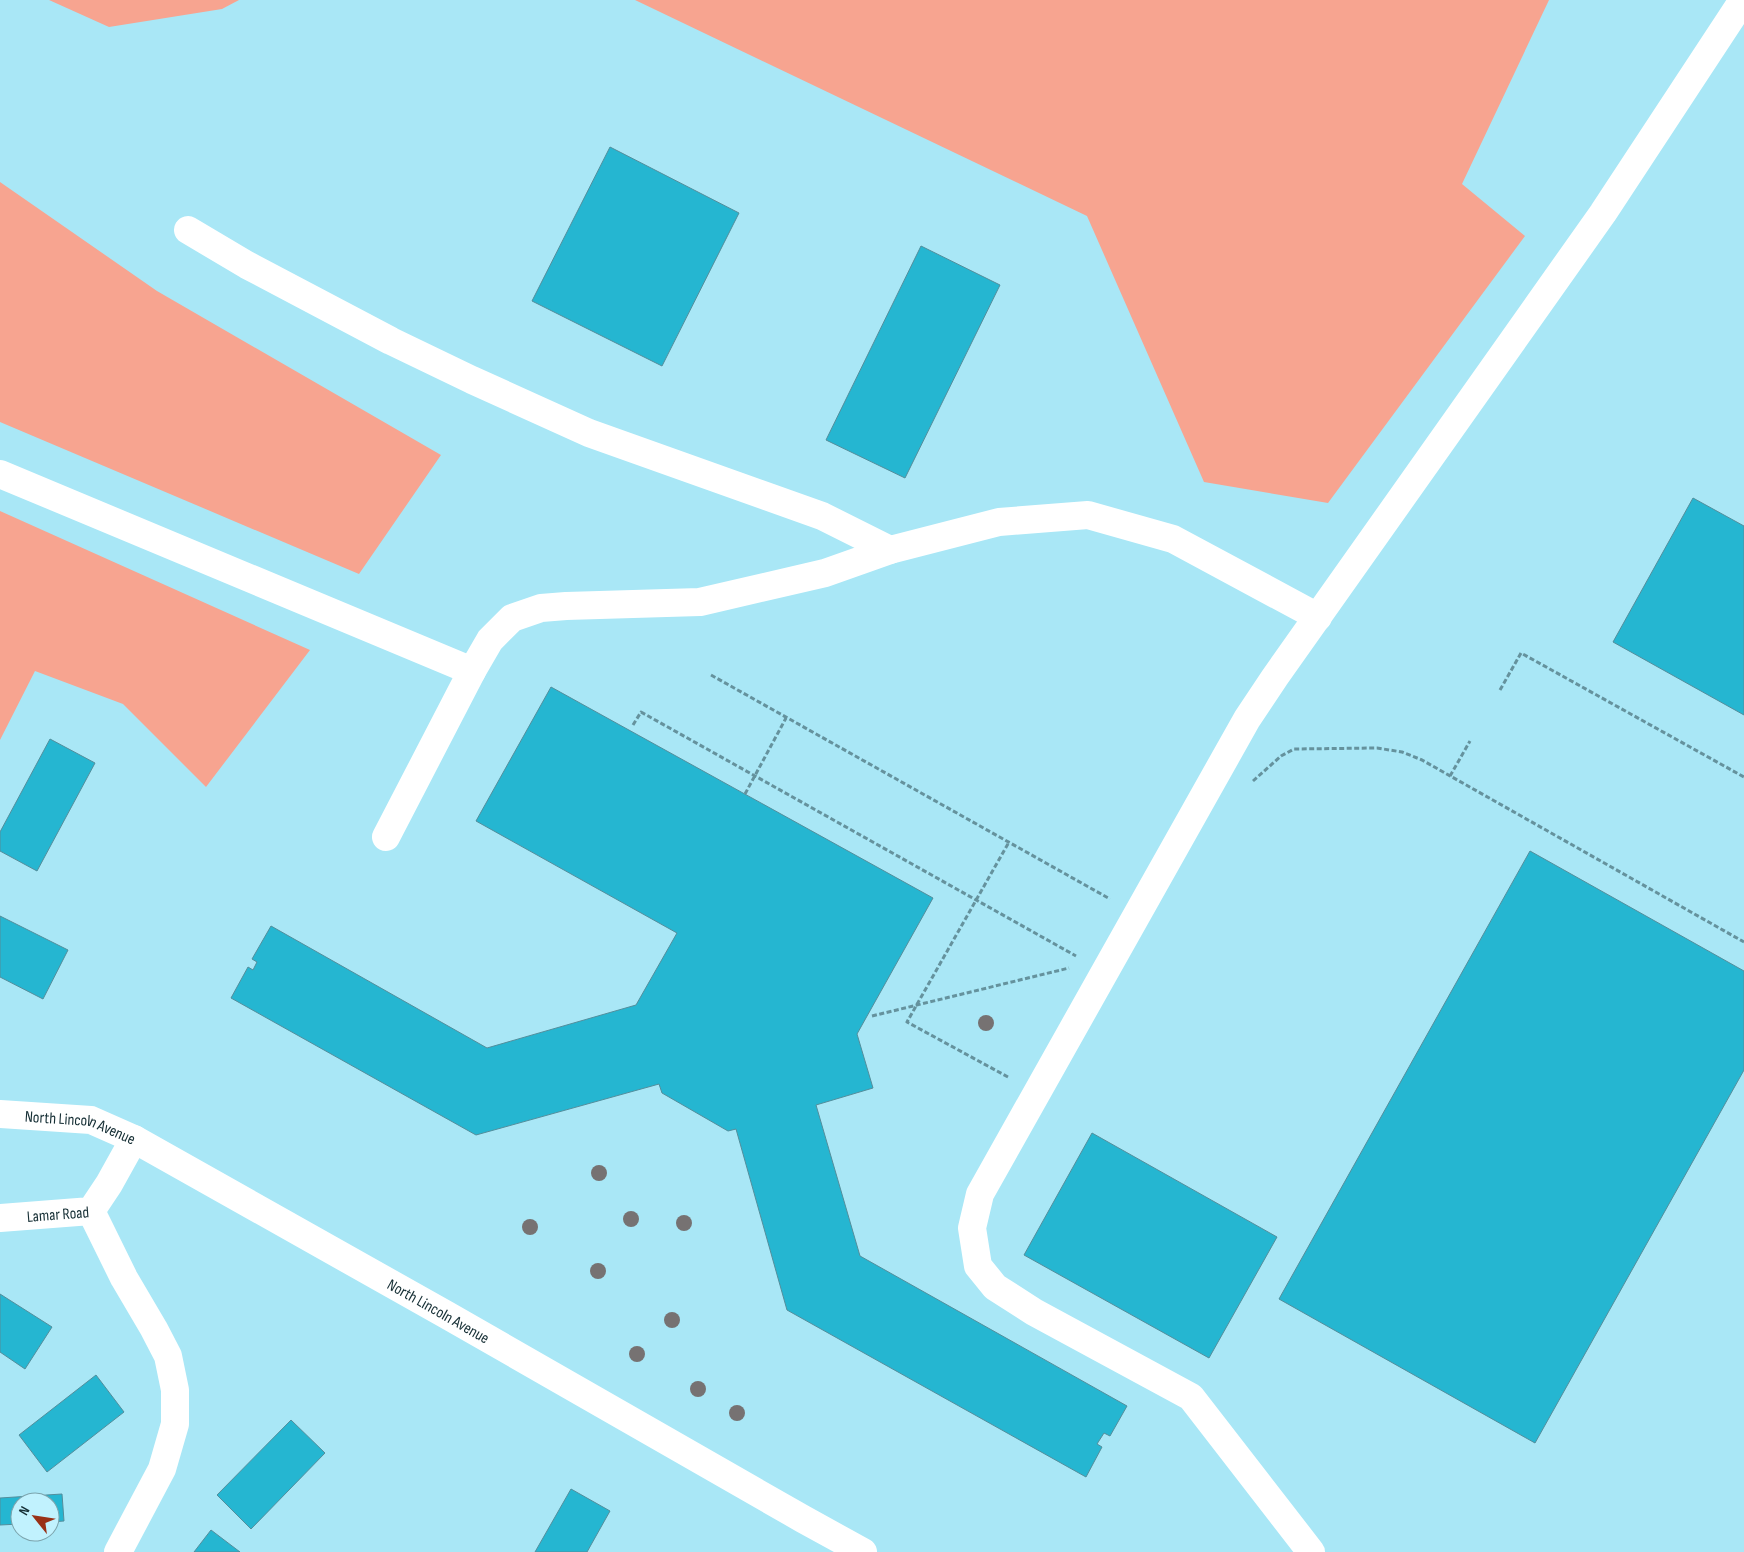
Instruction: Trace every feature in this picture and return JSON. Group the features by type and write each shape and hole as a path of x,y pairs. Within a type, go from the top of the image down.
{"street":[{"path":"1311,1552 1191,1397 1034,1312 995,1287 978,1266 972,1228 980,1194 1248,719 1603,213 1743,0"},
{"path":"188,230 247,265 391,341 472,380 589,433 822,516 890,550"},
{"path":"0,474 472,671"},
{"path":"386,837 490,640 512,618 540,608 700,602 825,573 890,550 999,522 1088,515 1173,539 1318,617"},
{"name":"North Lincoln Avenue","path":"0,1114 91,1120 134,1139 863,1552"},
{"name":"Lamar Road","path":"0,1218 91,1211 109,1184 134,1139"},
{"path":"91,1211 124,1278 168,1356 175,1390 175,1424 162,1469 118,1552"}],"path":[{"path":"1500,690 1521,652 1744,777"},
{"path":"711,676 1116,902"},
{"path":"633,725 641,712 1084,960"},
{"path":"745,794 786,718"},
{"path":"1450,776 1470,741"},
{"path":"1280,756 1294,749 1377,748 1402,752 1422,760 1744,942"},
{"path":"1008,842 908,1022 1009,1078"},
{"path":"872,1016 1073,967"}],"shaded area":[{"path":"49,0 239,0 222,9 109,27"},
{"path":"635,0 1549,0 1462,184 1525,236 1328,503 1204,482 1087,216"},
{"path":"0,182 157,291 441,455 359,574 0,422"},
{"path":"0,511 310,650 206,787 123,704 35,671 0,740"}],"building":[{"path":"610,147 739,213 662,366 532,301"},
{"path":"921,246 1000,285 905,478 826,440"},
{"path":"1693,498 1744,526 1744,715 1613,642"},
{"path":"551,687 933,898 857,1034 873,1088 816,1105 860,1256 1127,1406 1110,1436 1104,1433 1097,1444 1102,1447 1086,1477 787,1310 736,1129 728,1131 662,1093 659,1084 476,1135 231,998 248,967 253,970 257,962 252,959 271,926 487,1048 636,1005 677,933 476,821"},
{"path":"50,739 95,763 37,871 0,851 0,832"},
{"path":"1530,851 1744,971 1744,1070 1535,1443 1279,1299"},
{"path":"0,916 68,950 43,999 0,977"},
{"path":"1092,1133 1277,1237 1209,1358 1024,1255"},
{"path":"0,1294 52,1327 25,1369 0,1352"},
{"path":"96,1375 124,1412 47,1472 19,1435"},
{"path":"291,1420 325,1453 251,1529 217,1495"},
{"path":"571,1489 610,1511 587,1552 535,1552"},
{"path":"60,1494 62,1494 64,1521 60,1521"},
{"path":"10,1497 10,1524 0,1525 0,1498"},
{"path":"211,1530 240,1552 194,1552"}]}
